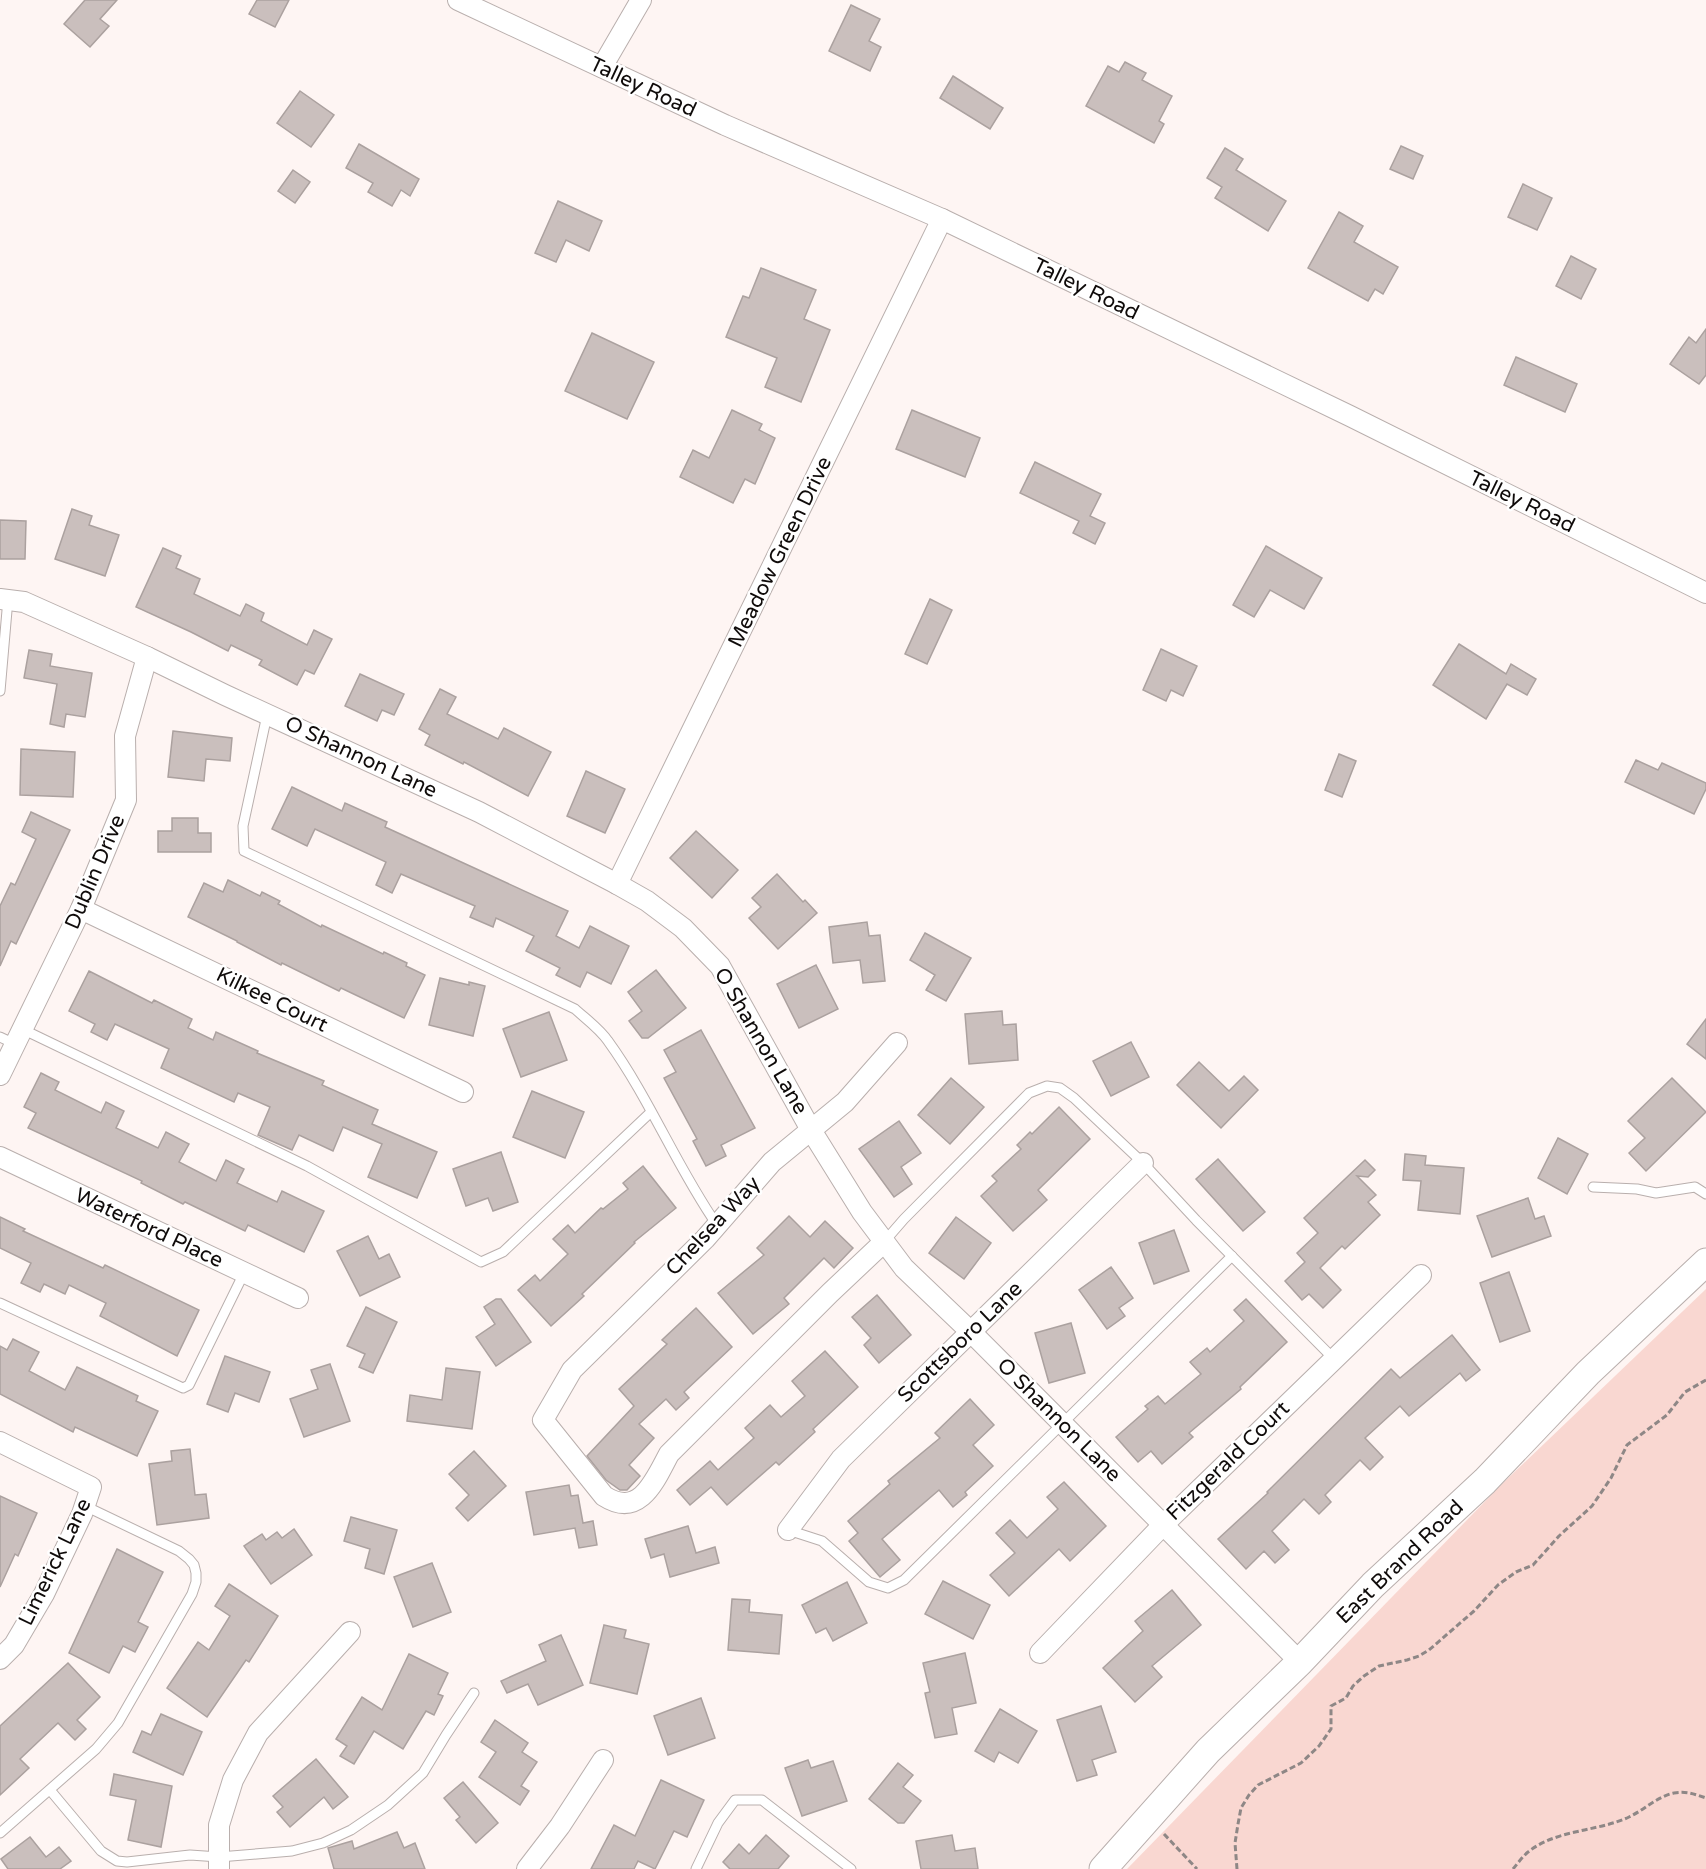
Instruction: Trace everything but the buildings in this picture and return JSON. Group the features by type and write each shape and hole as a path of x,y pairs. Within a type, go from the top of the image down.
{"main road":[{"name":"East Brand Road","path":"1103,1869 1208,1751 1300,1662 1373,1584 1485,1481 1588,1373 1706,1262"}],"street":[{"name":"Talley Road","path":"458,0 725,125 942,219 1340,411 1706,593"},
{"path":"602,67 641,0"},
{"name":"Meadow Green Drive","path":"617,884 942,219"},
{"name":"O Shannon Lane","path":"4,599 24,602 147,657 479,812 647,901 683,928 720,966 811,1130 862,1212 904,1268 971,1332 1300,1662"},
{"name":"Dublin Drive","path":"0,1075 12,1037 81,909 126,800 125,736 147,657"},
{"name":"Kilkee Court","path":"81,909 463,1092"},
{"name":"Chelsea Way","path":"884,1242 669,1454 651,1487 639,1500 622,1504 614,1503 604,1496 543,1420 572,1370 705,1239 772,1161 845,1102 897,1043"},
{"name":"Waterford Place","path":"0,1157 298,1298"},
{"name":"Scottsboro Lane","path":"788,1530 841,1459 1143,1163"},
{"name":"Fitzgerald Court","path":"1040,1653 1163,1525 1421,1275"},
{"name":"Limerick Lane","path":"0,1442 91,1487 85,1506 44,1594 14,1645 0,1659"},
{"path":"219,1863 219,1825 233,1780 258,1733 350,1632"},
{"path":"527,1869 560,1826 603,1760"}],"lane":[{"path":"0,691 4,599"},
{"path":"267,714 243,826 244,851 575,1009 607,1039 702,1203 717,1224"},
{"path":"12,1037 307,1166 481,1262 503,1252 651,1112"},
{"path":"884,1242 903,1219 1029,1094 1047,1086 1060,1088 1074,1098 1143,1163 1334,1359"},
{"path":"1593,1187 1637,1189 1656,1193 1695,1187 1706,1194"},
{"path":"788,1530 822,1541 869,1582 888,1588 904,1580 1232,1256"},
{"path":"0,1303 183,1388 189,1385 244,1273"},
{"path":"0,1833 96,1749 118,1723 187,1602 196,1582 194,1565 179,1551 85,1506"},
{"path":"50,1790 101,1851 117,1861 127,1862 190,1855 219,1863 292,1851 323,1843 351,1830 388,1805 423,1773 474,1693"},
{"path":"696,1869 718,1822 735,1800 762,1800 851,1869"}],"path":[{"path":"1237,1869 1235,1844 1241,1808 1248,1795 1258,1785 1301,1763 1318,1746 1331,1729 1331,1706 1346,1698 1353,1686 1379,1666 1407,1660 1429,1650 1474,1611 1498,1585 1516,1572 1533,1565 1559,1536 1592,1506 1611,1478 1627,1445 1667,1415 1685,1392 1706,1380"},
{"path":"1513,1869 1528,1852 1549,1840 1609,1825 1671,1794 1688,1792 1706,1798"},
{"path":"1148,1818 1197,1869"}],"shaded area":[{"path":"1706,1289 1706,1869 1127,1869 1503,1483"}]}
